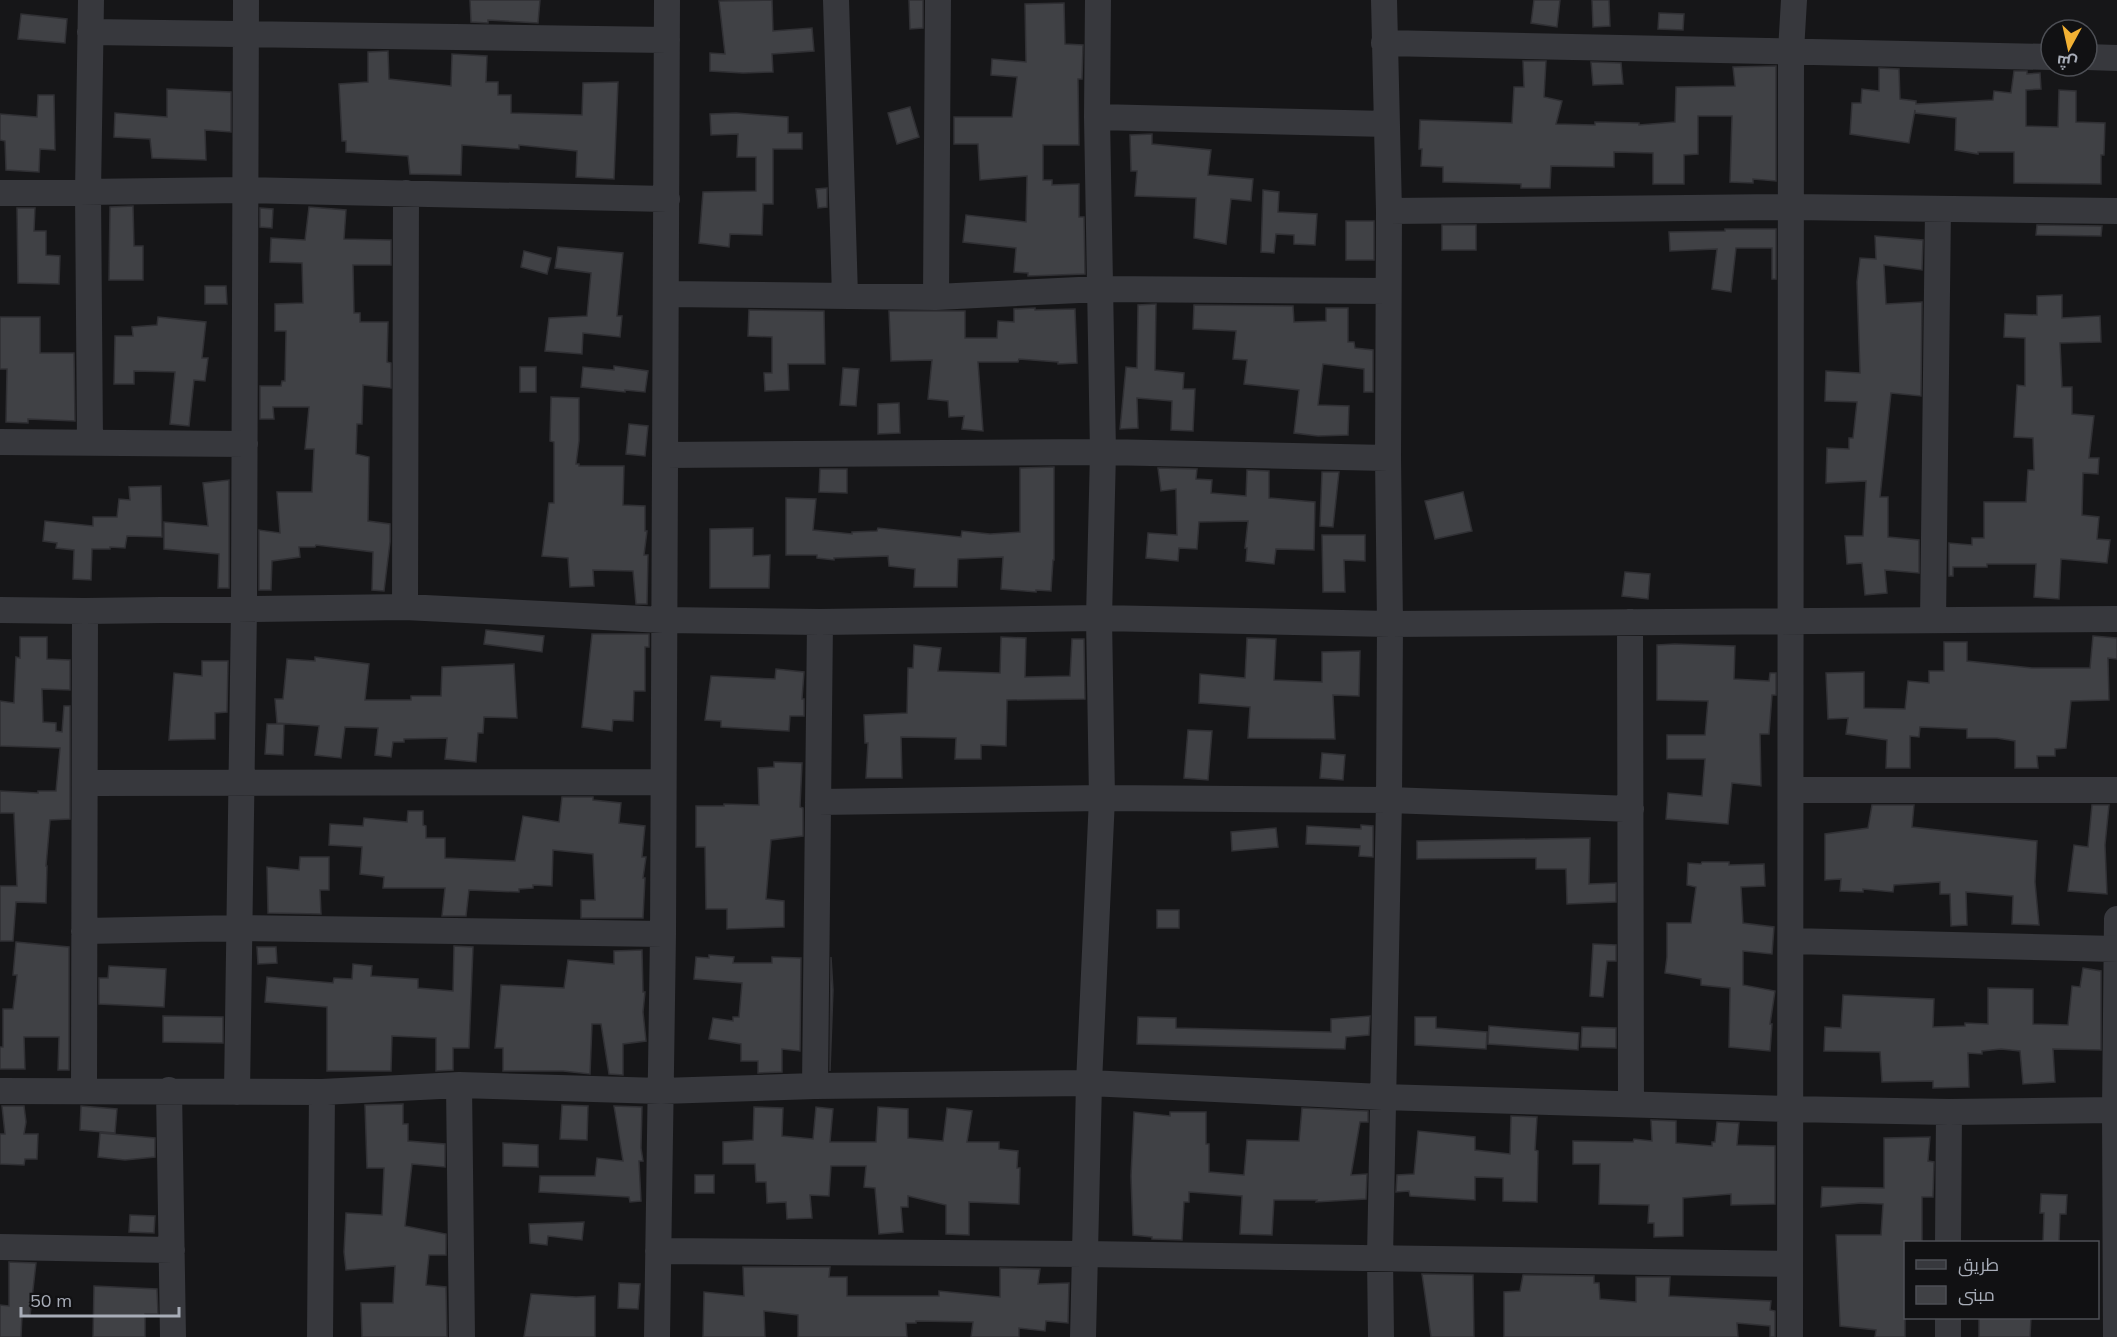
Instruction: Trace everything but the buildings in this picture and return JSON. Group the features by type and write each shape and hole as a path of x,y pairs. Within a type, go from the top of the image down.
{"street":[{"path":"90,442 88,192 91,0"},
{"path":"237,1092 244,608 246,0"},
{"path":"657,1337 663,934 667,0"},
{"path":"836,0 845,296"},
{"path":"936,297 938,0"},
{"path":"1083,1337 1089,1083 1102,798 1099,618 1103,452 1097,117 1098,0"},
{"path":"1381,1337 1382,1097 1389,800 1390,624 1389,211 1384,0"},
{"path":"1790,1337 1791,51 1794,0"},
{"path":"90,32 667,40"},
{"path":"1384,43 2039,57"},
{"path":"2099,57 2117,58"},
{"path":"1097,117 1387,124"},
{"path":"0,193 245,190 667,199"},
{"path":"405,607 406,193"},
{"path":"1389,211 1791,207 2117,211"},
{"path":"1933,620 1938,209"},
{"path":"666,294 936,297 1100,289 1388,291"},
{"path":"0,442 245,444"},
{"path":"664,455 1103,452 1388,458"},
{"path":"0,610 405,607 663,620 820,622 1099,618 1390,624 2117,619"},
{"path":"84,1090 85,611"},
{"path":"815,1086 820,622"},
{"path":"1630,622 1631,1103"},
{"path":"84,783 662,782"},
{"path":"1791,790 2117,790"},
{"path":"818,802 1102,798 1389,800 1631,809"},
{"path":"2116,1337 2117,920"},
{"path":"84,931 240,928 663,934"},
{"path":"1791,941 2117,949"},
{"path":"0,1091 322,1092 459,1085 661,1091 815,1086 1089,1083 1382,1097 1789,1109 1949,1112 2115,1110"},
{"path":"459,1085 462,1337"},
{"path":"169,1090 173,1337"},
{"path":"320,1337 322,1092"},
{"path":"1948,1241 1949,1112"},
{"path":"0,1247 172,1250"},
{"path":"658,1251 1380,1257 1790,1264"},
{"path":"1948,1319 1948,1337"}]}
